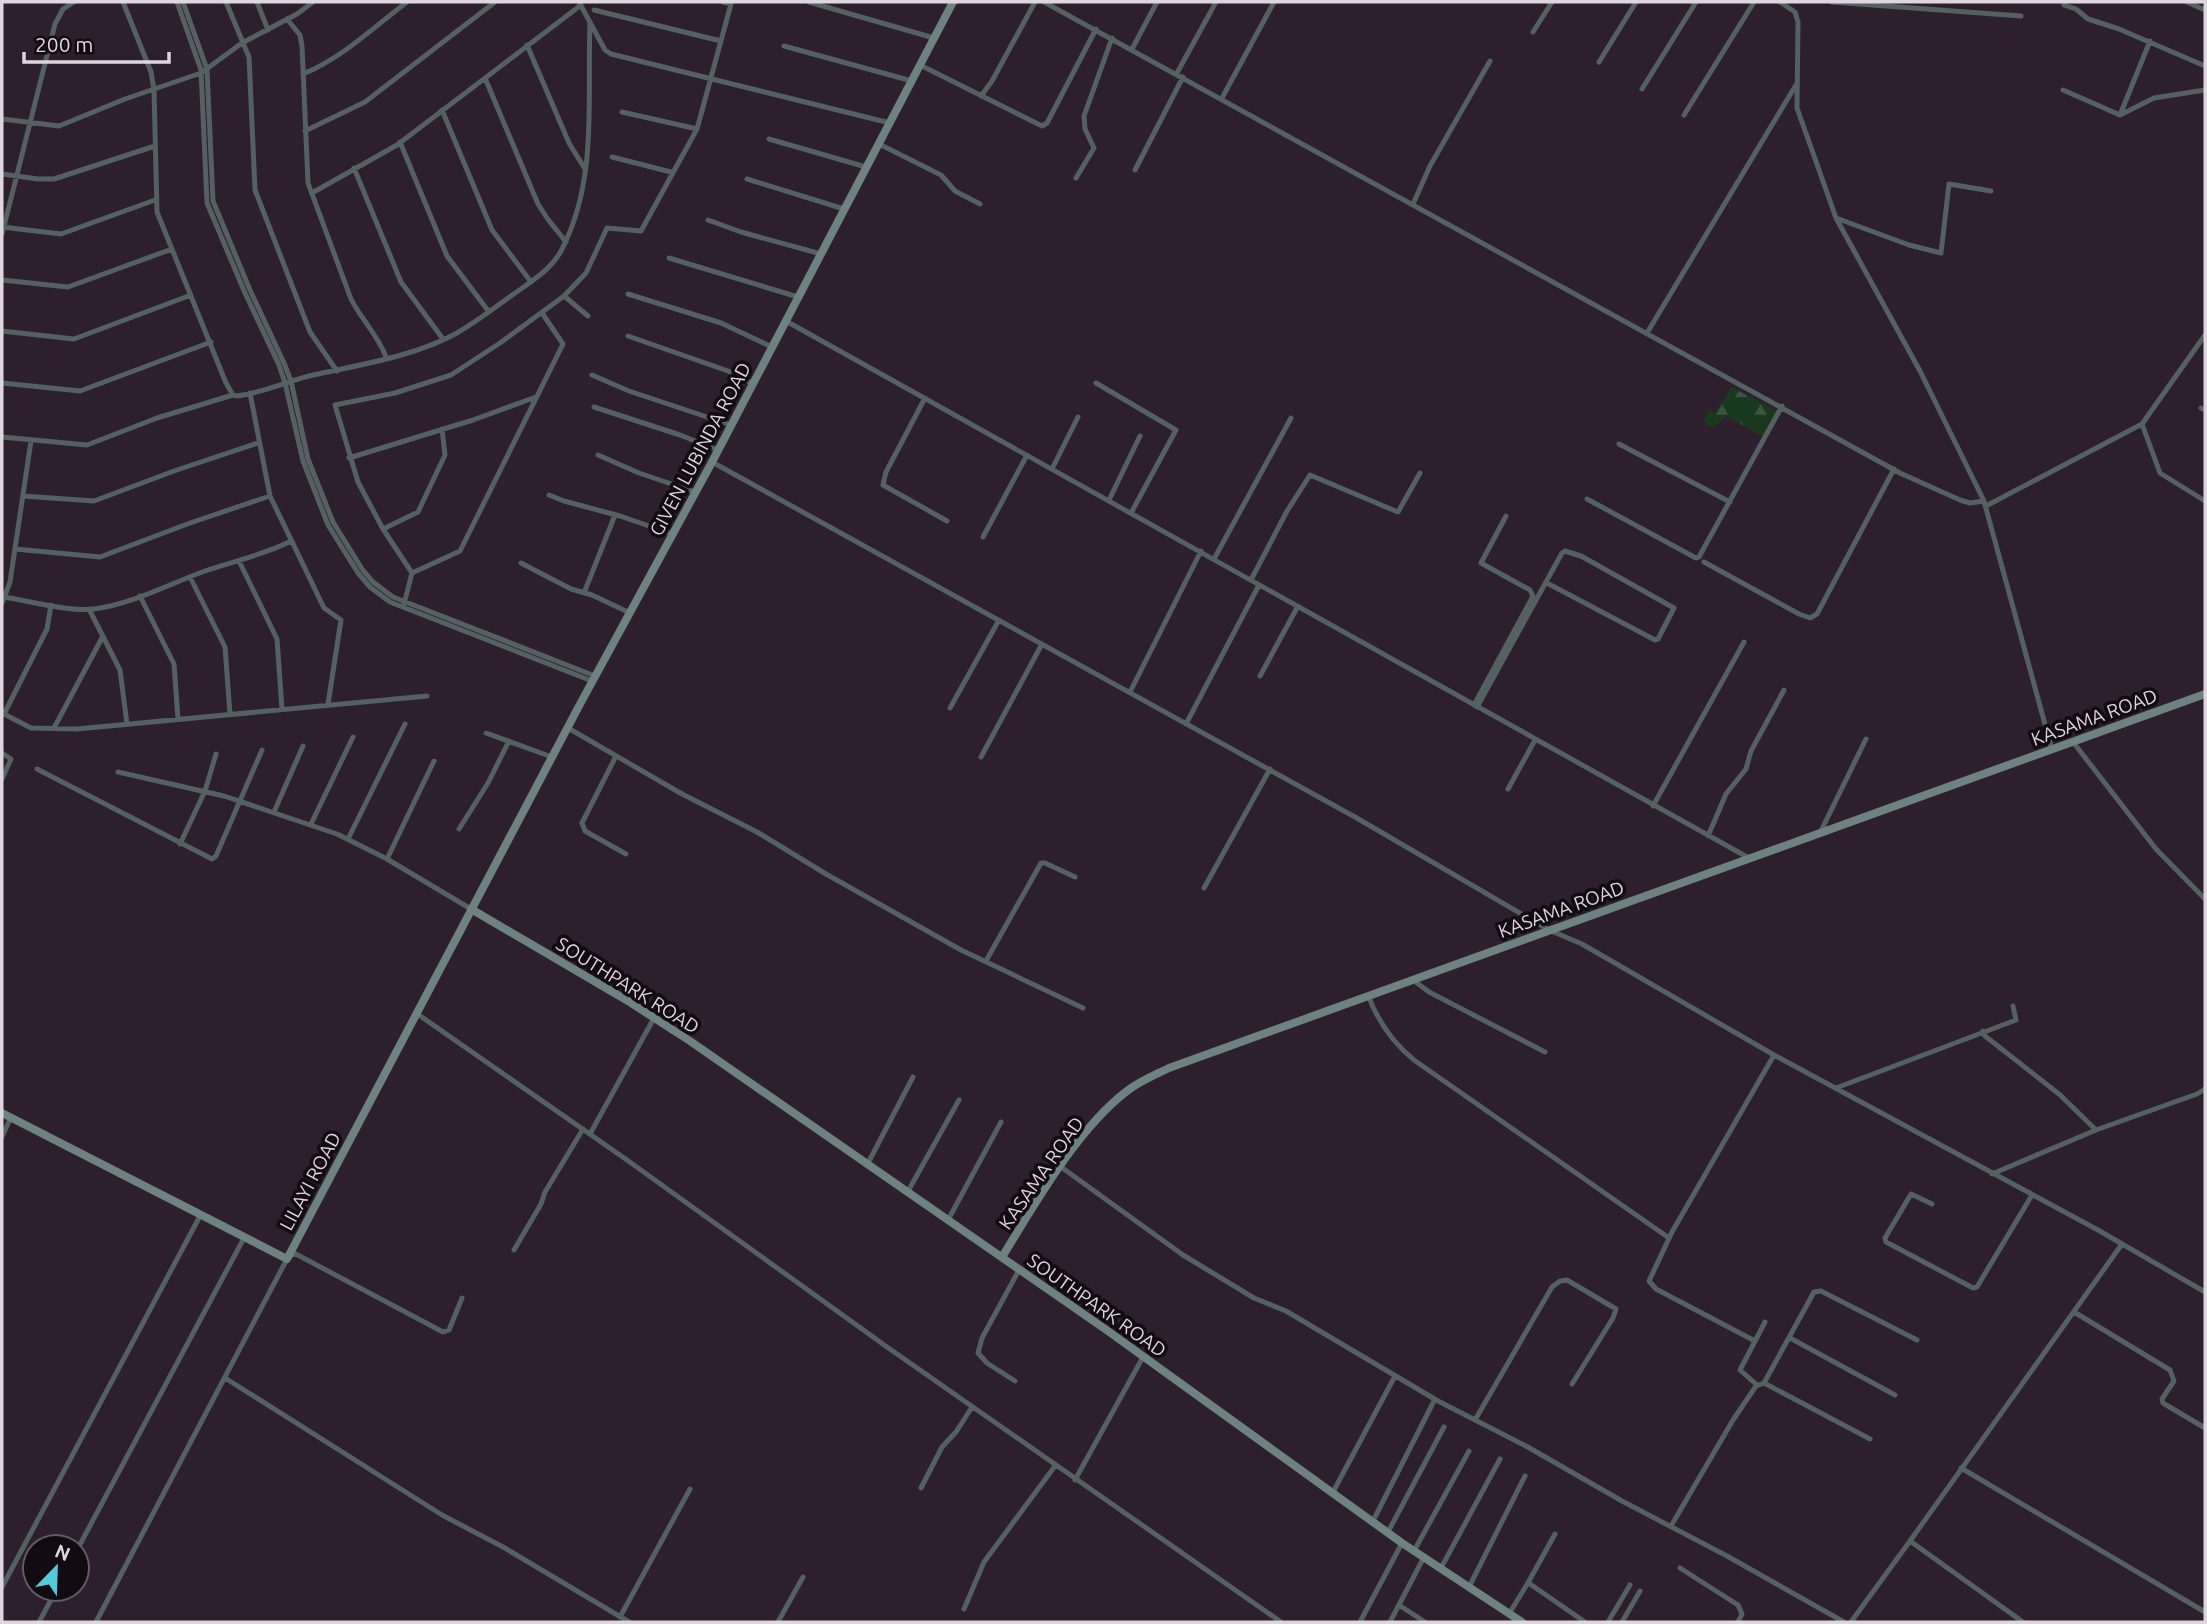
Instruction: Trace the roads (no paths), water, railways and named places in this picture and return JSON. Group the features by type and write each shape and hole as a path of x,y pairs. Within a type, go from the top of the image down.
{"street":[{"path":"74,2 63,9 55,24 2,229 61,234 155,200"},
{"path":"123,2 151,72 154,90 157,212 233,395"},
{"path":"177,2 204,71"},
{"path":"183,2 204,71 213,201 288,382 308,459 333,522 373,582 404,605 594,679"},
{"path":"226,2 249,57 256,190 310,332 337,371"},
{"path":"257,2 268,30"},
{"path":"2,119 59,127 125,99 204,71 242,43 312,2"},
{"path":"303,74 335,57 407,2"},
{"path":"305,131 365,102 495,2"},
{"path":"404,605 412,573 383,529 358,482 335,405 395,393 451,375 564,296 586,274 607,228 640,231 697,129 731,3 723,2"},
{"path":"809,2 934,38"},
{"name":"GIVEN LUBINDA ROAD","path":"471,909 712,462 953,2"},
{"path":"981,96 1035,2"},
{"path":"1044,2 1894,469 1970,503 1985,504 2142,424 2205,335"},
{"path":"1132,49 1157,2"},
{"path":"1135,170 1216,2"},
{"path":"1222,98 1274,2"},
{"path":"1533,32 1552,2"},
{"path":"1599,62 1636,2"},
{"path":"1642,89 1696,2"},
{"path":"1684,115 1754,2"},
{"path":"1780,2 1795,12"},
{"path":"1791,2 1798,22 1797,108 1836,218 1920,371 1985,504 2052,750"},
{"path":"1832,2 2021,16"},
{"path":"2187,2 2205,9"},
{"path":"312,193 400,142 580,3 608,53 890,123"},
{"path":"2064,5 2076,9 2088,19 2150,41 2205,66"},
{"path":"594,10 721,41"},
{"path":"287,19 300,35 306,172 312,193 351,299 381,343 386,357"},
{"path":"2,437 87,445 158,418 233,395 337,371 443,339 489,312 531,282 558,256 566,242 585,170 590,104 590,22"},
{"path":"920,65 1039,125 1044,125 1096,29"},
{"path":"1076,178 1094,148 1085,129 1084,116 1112,38"},
{"path":"2120,115 2150,41"},
{"path":"527,46 569,144 585,170"},
{"path":"784,46 912,81"},
{"path":"1413,204 1430,166 1490,61"},
{"path":"485,78 538,204 566,242"},
{"path":"1647,333 1796,85"},
{"path":"2063,90 2120,115"},
{"path":"2120,115 2154,98 2205,90"},
{"path":"1783,107 1797,108"},
{"path":"442,110 492,230 531,282"},
{"path":"622,111 697,129"},
{"path":"769,139 866,167"},
{"path":"400,142 447,256 489,312"},
{"path":"879,144 941,175 955,191 980,204"},
{"path":"2,174 54,179 155,146"},
{"path":"612,157 671,172"},
{"path":"354,168 401,282 443,339"},
{"path":"747,179 844,209"},
{"path":"1836,218 1909,245 1941,253 1950,184 1991,191"},
{"path":"708,220 821,254"},
{"path":"2,280 68,287 172,249"},
{"path":"669,258 798,297"},
{"path":"628,294 731,327 772,347"},
{"path":"2,331 74,339 191,295"},
{"path":"564,296 588,316"},
{"path":"412,573 460,551 563,344 542,313"},
{"path":"786,321 1750,858"},
{"path":"628,336 728,371 753,384"},
{"path":"2,383 80,391 211,342"},
{"path":"592,375 629,391 731,425"},
{"path":"1096,383 1176,430 1131,513"},
{"path":"250,393 270,496 324,608 341,620 328,704"},
{"path":"349,458 473,420 536,397"},
{"path":"925,398 886,472 883,485 947,520"},
{"path":"1587,499 1696,558 1701,554 1782,406"},
{"path":"594,407 718,450"},
{"path":"1052,469 1078,417"},
{"path":"1214,559 1291,418"},
{"path":"2142,424 2160,474 2205,501"},
{"path":"383,529 418,512 445,455 442,429"},
{"path":"1109,500 1140,436"},
{"path":"31,441 10,582 3,600 89,609 140,596 276,549 291,541"},
{"path":"23,496 94,501 258,443"},
{"path":"1619,444 1730,502"},
{"path":"598,455 639,473 695,492"},
{"path":"983,537 1027,455"},
{"path":"712,462 1270,769 1549,930 1581,944 1774,1055 2205,1292"},
{"path":"1704,562 1810,618 1817,614 1894,469"},
{"path":"1251,580 1287,511 1310,475 1398,512 1420,473"},
{"path":"549,495 672,534"},
{"path":"15,549 100,557 270,496"},
{"path":"584,593 615,515"},
{"path":"1475,706 1533,596 1530,590 1481,563 1506,516"},
{"path":"1130,692 1201,551"},
{"path":"1475,706 1562,553 1572,552 1674,608 1655,640 1547,583"},
{"path":"239,561 277,639 282,709"},
{"path":"521,563 571,589 630,613"},
{"path":"190,577 225,647 230,714"},
{"path":"1186,724 1259,585"},
{"path":"140,596 174,664 178,719"},
{"path":"51,605 47,629 3,714 31,728 127,724 426,696"},
{"path":"1260,676 1297,606"},
{"path":"89,609 120,670 127,724"},
{"path":"950,708 999,620"},
{"path":"54,728 103,636"},
{"path":"1653,806 1744,642"},
{"path":"981,757 1042,644"},
{"path":"1708,836 1726,794 1746,769 1751,751 1783,690"},
{"name":"KASAMA ROAD","path":"1002,1257 1061,1167 1093,1125 1118,1099 1138,1084 1169,1068 2205,694"},
{"path":"348,839 405,724"},
{"path":"568,728 682,794 757,832 961,950 1083,1008"},
{"path":"486,733 552,757"},
{"path":"311,824 353,737"},
{"path":"1821,833 1866,739"},
{"path":"1508,789 1535,740"},
{"path":"459,829 488,783 509,741"},
{"path":"2073,742 2156,849 2205,899"},
{"path":"274,812 303,746"},
{"path":"37,769 180,844 214,858 262,750"},
{"path":"2,753 11,759 2,779"},
{"path":"180,844 205,791 216,754"},
{"path":"616,756 582,823 585,831 626,854"},
{"path":"387,859 434,761"},
{"path":"1204,888 1270,769"},
{"path":"118,772 205,791 311,824 387,859 471,909"},
{"path":"986,961 1041,863 1075,877"},
{"name":"LILAYI ROAD","path":"2,1113 287,1259 471,909"},
{"name":"SOUTHPARK ROAD","path":"471,909 654,1018 1002,1257 1402,1543 1515,1619"},
{"path":"1413,980 1429,992 1545,1052"},
{"path":"1368,995 1384,1028 1397,1046 1414,1060 1669,1238"},
{"path":"1836,1088 2015,1020 2013,1006"},
{"path":"416,1013 1074,1480 1281,1622"},
{"path":"590,1134 654,1018"},
{"path":"1983,1031 1985,1036 2059,1094 2096,1130"},
{"path":"1755,1341 1656,1289 1651,1283 1650,1275 1774,1055"},
{"path":"867,1165 914,1077"},
{"path":"1992,1174 2096,1130 2197,1094 2205,1088"},
{"path":"907,1193 959,1100"},
{"path":"2,1137 11,1117"},
{"path":"948,1220 1001,1122"},
{"path":"514,1251 583,1129"},
{"path":"1061,1167 1183,1255 1254,1298 1286,1311 1434,1399 1526,1446 1844,1622"},
{"path":"1932,1203 1911,1194 1885,1238 1886,1242 1973,1289 1977,1287 2032,1195"},
{"path":"2,1587 200,1216"},
{"path":"86,1533 244,1238"},
{"path":"1851,1622 2122,1244"},
{"path":"96,1622 287,1259 294,1253 443,1332 449,1330 462,1298"},
{"path":"1015,1381 987,1363 978,1353 982,1338 1019,1270"},
{"path":"1475,1420 1552,1287 1567,1280 1616,1309 1572,1384"},
{"path":"1671,1526 1733,1420 1761,1384 1790,1338 1814,1292 1818,1290 1917,1340"},
{"path":"2074,1312 2170,1370 2174,1381 2162,1403 2205,1428"},
{"path":"1765,1322 1740,1370 1761,1384 1870,1439"},
{"path":"1790,1338 1895,1395"},
{"path":"1074,1480 1143,1357"},
{"path":"1333,1492 1395,1376"},
{"path":"225,1378 442,1515 503,1547 629,1622"},
{"path":"1373,1521 1434,1399"},
{"path":"921,1488 942,1447 956,1432 972,1407"},
{"path":"1388,1532 1444,1427"},
{"path":"1414,1551 1469,1451"},
{"path":"1441,1568 1500,1460"},
{"path":"964,1609 984,1562 1055,1465"},
{"path":"1961,1468 2205,1612"},
{"path":"1469,1587 1525,1476"},
{"path":"620,1617 690,1489"},
{"path":"1515,1619 1529,1580 1555,1534"},
{"path":"1910,1541 2023,1622"},
{"path":"1360,1622 1402,1543"},
{"path":"1390,1622 1424,1558"},
{"path":"1680,1569 1738,1605 1742,1614 1738,1622"},
{"path":"778,1622 803,1577"},
{"path":"1529,1580 1530,1584 1585,1622"},
{"path":"1608,1622 1630,1585"},
{"path":"1622,1622 1640,1591"},
{"path":"39,1622 49,1603"},
{"path":"1399,1605 1425,1622"}]}
